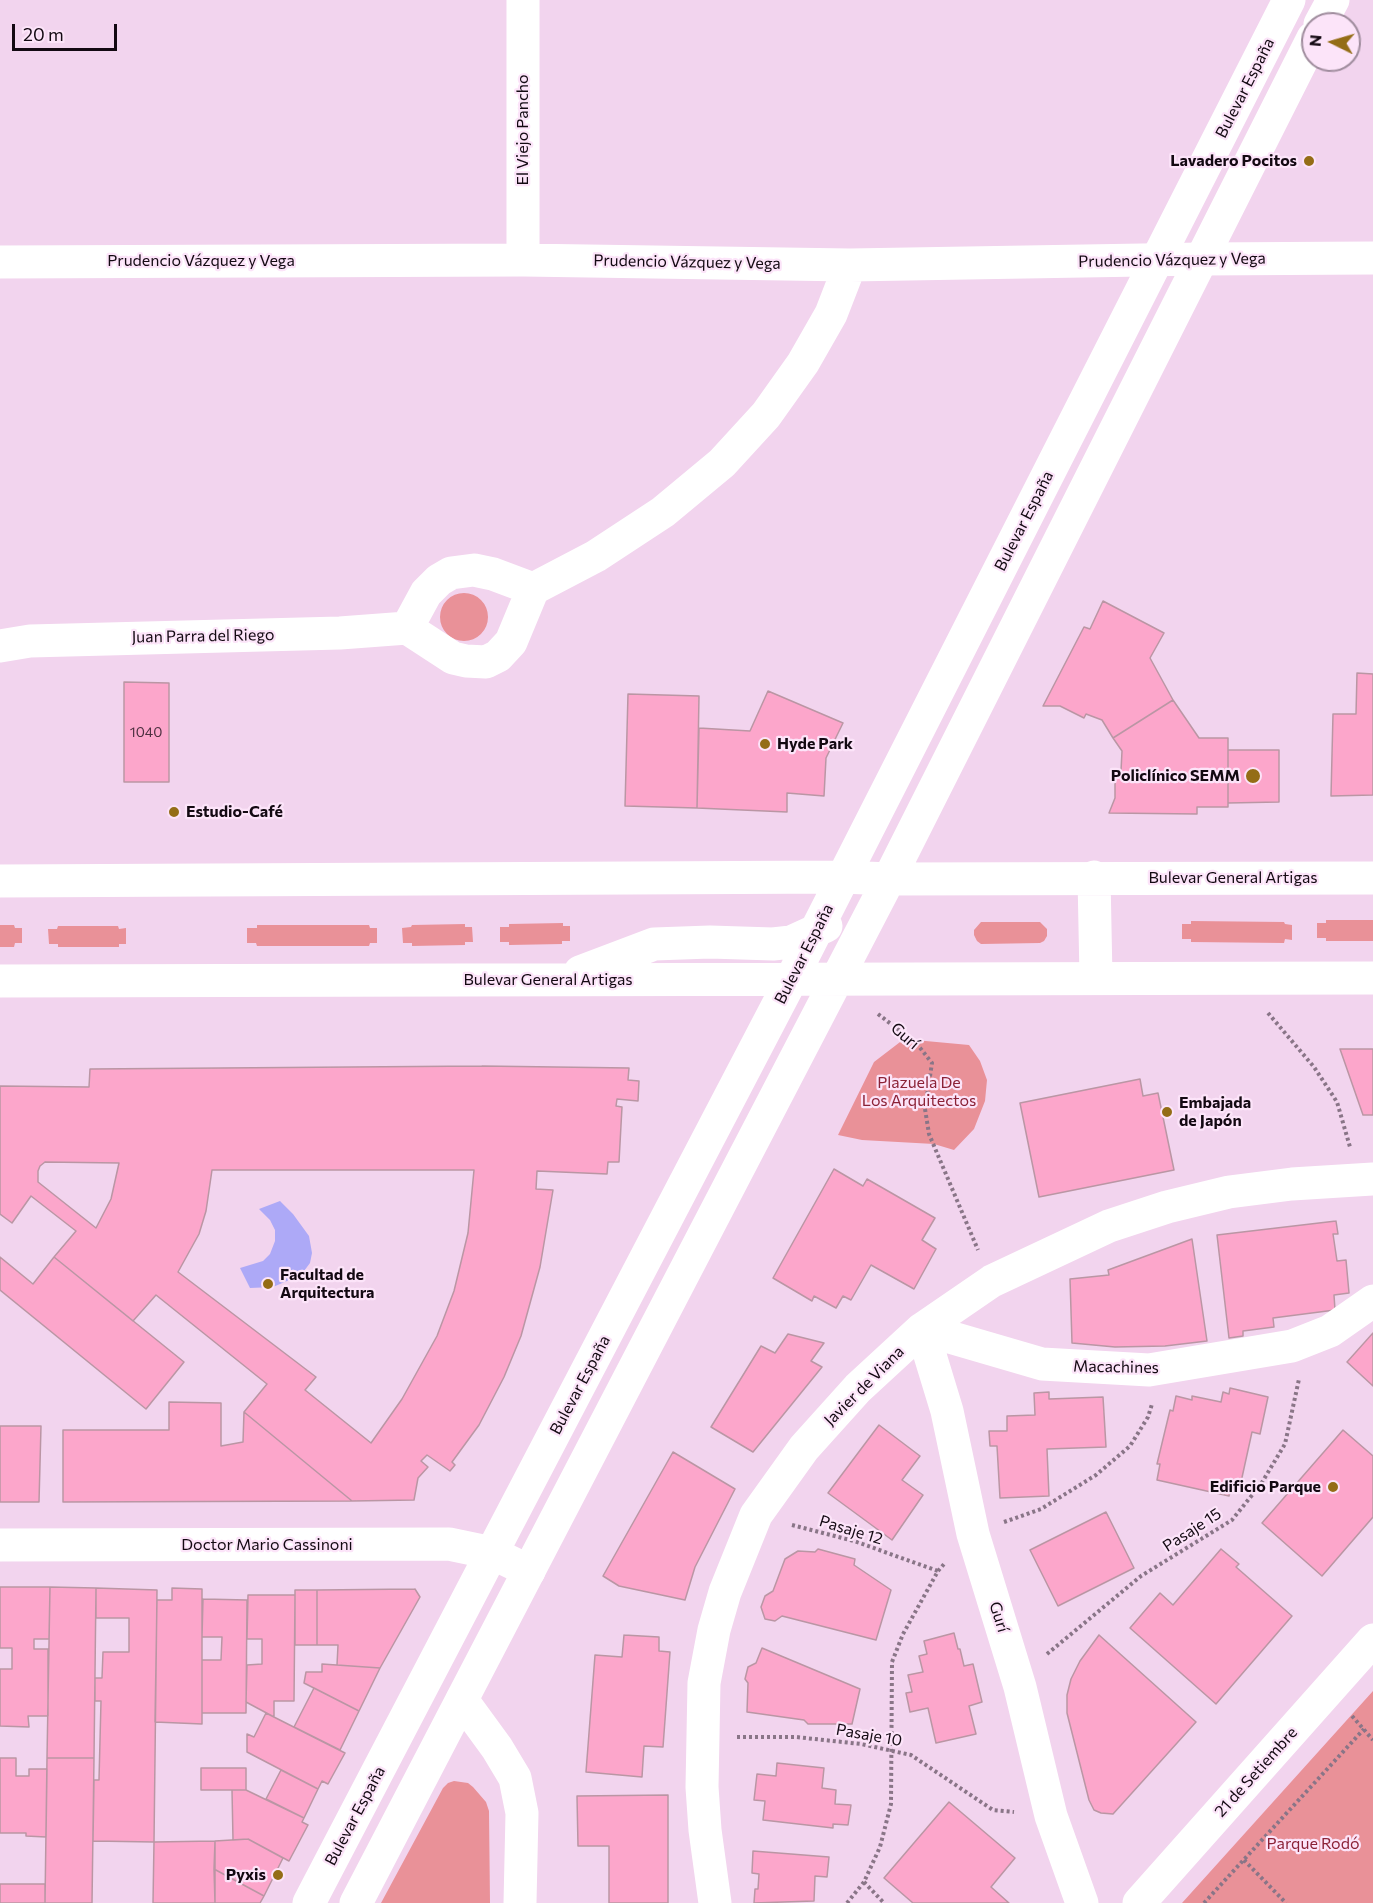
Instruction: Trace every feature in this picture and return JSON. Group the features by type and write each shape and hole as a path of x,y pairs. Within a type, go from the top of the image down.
{"main road":[{"name":"El Viejo Pancho","path":"522,260 523,0"},
{"name":"Bulevar España","path":"309,1903 791,980 1289,0"},
{"path":"356,1903 889,879 1301,62"},
{"name":"Prudencio Vázquez y Vega","path":"0,262 522,260 850,265 1158,259 1373,258"},
{"path":"533,590 484,572 474,570 451,573 426,592 407,628 453,658 486,662 498,656 511,642 533,590 596,556 663,512 722,463 766,415 803,363 831,314 850,265"},
{"name":"Juan Parra del Riego","path":"0,646 30,641 340,633 407,628"},
{"name":"Bulevar General Artigas","path":"0,881 843,877 889,879 1373,878"},
{"path":"1094,878 1096,978"},
{"path":"559,980 654,944 791,942 860,907 889,879"},
{"name":"Bulevar General Artigas","path":"0,981 1373,978"},
{"name":"Javier de Viana","path":"715,1903 703,1809 702,1739 704,1683 714,1630 725,1593 756,1515 804,1448 858,1388 922,1329 992,1281 1109,1226 1167,1207 1229,1192 1292,1184 1364,1180"},
{"name":"Macachines","path":"922,1329 1042,1364 1095,1369 1149,1370 1292,1346 1329,1331 1373,1301"},
{"name":"Gurí","path":"922,1329 947,1411 973,1534 1020,1687 1051,1816 1082,1903"},
{"name":"Doctor Mario Cassinoni","path":"0,1545 449,1544 492,1553 529,1570"},
{"name":"21 de Setiembre","path":"1139,1903 1373,1640"},
{"path":"462,1700 497,1748 515,1778 522,1813 520,1903"}],"path":[{"path":"1238,978 1314,1067 1337,1102 1364,1180"},
{"name":"Gurí","path":"836,980 917,1044 932,1063 925,1109 929,1134 992,1281"},
{"name":"Pasaje 15","path":"1020,1687 1042,1658 1141,1576 1232,1520 1261,1484 1285,1444 1302,1365 1292,1346"},
{"name":"Pasaje 12","path":"756,1515 854,1541 938,1571"},
{"path":"1204,1903 1364,1729"},
{"name":"Pasaje 10","path":"702,1739 796,1737 892,1750 911,1755 993,1810 1051,1816"},
{"path":"1244,1860 1286,1903"},
{"path":"864,1882 884,1903"}],"green space":[{"path":"464,593 481,600 488,617 481,634 464,641 447,634 440,617 447,600"},
{"path":"1326,920 1373,920 1373,941 1326,941 1326,938 1317,938 1317,923 1326,923"},
{"path":"1191,921 1284,922 1292,925 1292,940 1285,939 1284,943 1191,942 1191,939 1182,939 1182,924 1191,924"},
{"path":"981,922 1040,922 1047,929 1047,936 1040,943 981,944 974,935 974,930"},
{"path":"563,923 563,926 570,926 570,941 562,941 562,944 509,945 509,942 500,942 500,927 509,927 509,924"},
{"path":"465,924 465,927 472,927 473,942 465,942 465,945 412,946 412,943 403,943 402,928 412,925"},
{"path":"0,925 14,925 15,928 22,928 22,943 15,943 14,947 0,947"},
{"path":"257,925 369,925 370,928 377,928 377,943 370,943 369,946 257,946 256,943 247,943 247,928 257,928"},
{"path":"58,926 126,928 126,944 119,944 119,947 58,947 58,944 49,944 48,929 57,929"},
{"name":"Plazuela De Los Arquitectos","path":"904,1039 969,1045 980,1061 987,1080 985,1101 974,1129 954,1150 934,1144 862,1140 838,1135 874,1062"},
{"name":"Parque Rodó","path":"1373,1691 1373,1903 1182,1903"},
{"path":"454,1781 468,1783 473,1787 486,1802 489,1811 490,1903 381,1903 443,1788"}],"shaded area":[{"path":"280,1201 309,1236 312,1253 310,1263 301,1275 273,1287 250,1288 240,1268 263,1261 270,1254 275,1241 275,1230 270,1220 259,1209"}],"building":[{"path":"1103,601 1164,633 1150,658 1173,700 1113,738 1102,720 1086,714 1084,718 1060,706 1043,706 1084,627 1090,629"},
{"path":"1357,673 1373,674 1373,795 1331,796 1333,714 1356,714"},
{"path":"124,682 169,683 169,782 124,782"},
{"name":"Hyde Park","path":"768,691 843,723 826,758 824,796 787,793 787,812 697,808 699,728 750,731"},
{"path":"628,694 699,696 697,808 625,806"},
{"path":"1173,700 1199,738 1228,738 1228,807 1197,807 1197,814 1109,813 1115,798 1115,771 1121,771 1122,751 1113,738"},
{"name":"Policlínico SEMM","path":"1228,750 1279,750 1279,802 1228,803"},
{"path":"1340,1049 1373,1049 1373,1115 1363,1115"},
{"path":"482,1066 629,1068 628,1080 639,1081 638,1101 617,1099 616,1106 622,1107 619,1162 608,1162 607,1174 537,1171 536,1189 553,1190 540,1267 521,1336 504,1377 479,1425 452,1462 455,1465 450,1471 427,1455 421,1461 428,1467 418,1478 414,1500 352,1501 244,1412 267,1384 156,1295 133,1321 54,1257 76,1231 31,1196 12,1223 0,1214 0,1086 89,1087 90,1069","holes":["45,1162 119,1163 111,1199 96,1228 38,1182 38,1171","212,1170 474,1170 468,1233 454,1291 437,1336 402,1399 371,1443 305,1390 316,1377 178,1272 199,1234 206,1211"]},
{"path":"1140,1079 1143,1096 1158,1093 1174,1170 1039,1197 1020,1103"},
{"path":"834,1169 863,1186 867,1179 935,1218 922,1240 936,1249 914,1289 871,1265 851,1300 843,1296 836,1308 814,1296 812,1301 773,1278"},
{"path":"1336,1221 1338,1234 1333,1234 1337,1261 1346,1260 1349,1293 1334,1295 1335,1310 1273,1318 1274,1327 1243,1331 1243,1336 1229,1338 1217,1235"},
{"path":"1192,1239 1207,1341 1165,1346 1115,1347 1072,1343 1070,1279 1109,1275 1108,1270"},
{"path":"0,1257 33,1284 54,1257 184,1362 146,1409 0,1290"},
{"path":"1373,1333 1373,1386 1347,1362"},
{"path":"788,1334 824,1343 811,1361 822,1367 753,1452 711,1427 761,1346 775,1353"},
{"path":"1230,1388 1268,1397 1260,1434 1252,1432 1241,1482 1233,1480 1229,1496 1157,1480 1160,1464 1157,1464 1170,1410 1173,1411 1176,1396 1192,1400 1192,1396 1221,1402 1223,1392 1229,1394"},
{"path":"1049,1392 1049,1399 1103,1397 1106,1447 1047,1449 1049,1496 1000,1498 997,1446 990,1446 989,1431 1007,1431 1007,1416 1035,1415 1034,1393"},
{"path":"169,1402 221,1403 221,1446 243,1442 244,1412 352,1501 63,1502 63,1430 169,1430"},
{"path":"879,1425 920,1456 902,1480 923,1495 892,1540 828,1493"},
{"path":"0,1426 41,1426 39,1502 0,1502"},
{"name":"Edificio Parque","path":"1343,1430 1373,1456 1373,1517 1322,1576 1262,1523"},
{"path":"673,1452 735,1489 695,1567 685,1600 619,1586 603,1576"},
{"path":"1106,1512 1134,1568 1058,1606 1030,1550"},
{"path":"818,1549 855,1559 854,1565 891,1590 876,1640 782,1616 775,1621 765,1619 761,1607 765,1596 773,1591 785,1559 798,1551 815,1552"},
{"path":"1221,1549 1239,1564 1236,1567 1292,1616 1216,1704 1130,1628 1160,1593 1173,1605"},
{"path":"0,1587 50,1587 49,1639 34,1639 34,1649 48,1649 48,1716 28,1716 29,1727 0,1726 0,1669 12,1669 12,1648 0,1648"},
{"path":"50,1587 96,1588 94,1758 47,1758"},
{"path":"96,1588 157,1590 154,1842 93,1841 94,1780 99,1780 101,1701 95,1701 95,1678 102,1678 103,1652 129,1652 129,1618 96,1618"},
{"path":"172,1588 202,1589 202,1724 155,1722 157,1600 172,1600"},
{"path":"415,1589 420,1597 380,1668 337,1665 338,1645 317,1645 317,1590"},
{"path":"295,1590 317,1590 317,1645 295,1645"},
{"path":"248,1595 295,1595 294,1701 274,1701 274,1717 246,1702 247,1665 262,1664 262,1639 247,1639"},
{"path":"203,1599 247,1600 246,1713 202,1713 202,1660 221,1660 222,1637 202,1637"},
{"path":"954,1633 964,1666 973,1664 982,1702 969,1706 976,1734 936,1743 928,1708 910,1712 906,1693 912,1692 908,1675 923,1672 919,1656 927,1654 924,1641"},
{"path":"624,1635 659,1637 659,1651 670,1652 663,1747 644,1746 642,1777 586,1772 595,1655 622,1657"},
{"path":"1099,1635 1196,1722 1113,1814 1094,1810 1089,1800 1067,1713 1067,1695 1071,1679 1080,1661"},
{"path":"762,1648 860,1689 852,1724 808,1724 804,1720 747,1712 748,1683 745,1679 748,1667 756,1663"},
{"path":"322,1664 380,1668 359,1711 304,1683 306,1672 322,1672"},
{"path":"314,1688 359,1711 340,1750 294,1727"},
{"path":"266,1713 345,1753 328,1784 322,1781 318,1789 247,1752 247,1734 254,1737"},
{"path":"0,1758 16,1758 16,1776 29,1776 29,1769 47,1769 46,1837 26,1836 26,1833 0,1833"},
{"path":"47,1758 94,1758 92,1903 45,1903"},
{"path":"777,1763 824,1768 822,1788 836,1790 835,1804 851,1805 848,1825 833,1824 833,1828 763,1820 765,1801 754,1800 757,1774 776,1776"},
{"path":"201,1768 246,1768 246,1790 201,1790"},
{"path":"281,1770 318,1789 304,1818 266,1799"},
{"path":"232,1790 246,1790 304,1818 302,1822 308,1825 289,1861 248,1839 233,1840"},
{"path":"668,1795 668,1903 609,1903 609,1846 578,1846 577,1796"},
{"path":"949,1802 1015,1858 991,1887 1009,1903 913,1903 884,1878"},
{"path":"248,1839 283,1858 264,1896 214,1869 215,1841"},
{"path":"215,1841 215,1903 153,1903 154,1842"},
{"path":"753,1851 829,1857 827,1877 815,1876 814,1901 754,1903 759,1874 752,1873"},
{"path":"214,1869 264,1896 260,1903 215,1903"},
{"path":"0,1884 45,1884 45,1903 0,1903"}],"place":[{"name":"Lavadero Pocitos","path":"1309,161"},
{"name":"Hyde Park","path":"765,744"},
{"name":"Policlínico SEMM","path":"1253,776"},
{"name":"Estudio-Café","path":"174,812"},
{"name":"Embajada de Japón","path":"1167,1112"},
{"name":"Facultad de Arquitectura","path":"268,1284"},
{"name":"Edificio Parque","path":"1333,1487"},
{"name":"Pyxis","path":"278,1875"}]}
